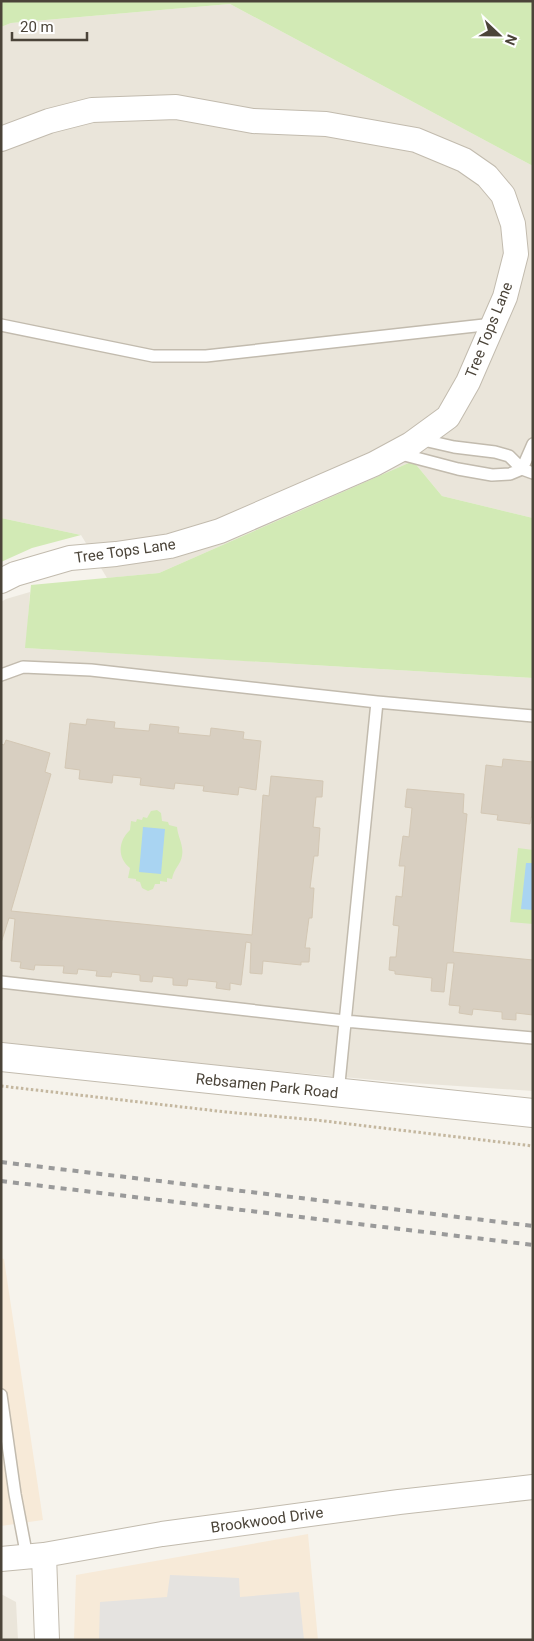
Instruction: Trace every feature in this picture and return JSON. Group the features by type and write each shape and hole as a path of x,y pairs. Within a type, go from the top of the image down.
{"street":[{"name":"Tree Tops Lane","path":"1,139 49,121 92,110 176,107 253,121 286,124 326,124 416,140 464,160 487,176 503,195 514,224 516,254 505,297 468,382 448,417 418,439 374,464 220,531 170,546 116,554 70,558 15,574 1,581"},
{"name":"Rebsamen Park Road","path":"1,1057 533,1113"},
{"name":"Brookwood Drive","path":"1,1559 35,1556 162,1534 399,1502 533,1487"},
{"path":"35,1556 47,1640"}],"lane":[{"path":"1,326 153,356 206,356 493,324"},
{"path":"418,439 446,446 495,452 510,456 527,471"},
{"path":"527,471 533,444"},
{"path":"396,452 441,465 492,475 527,471"},
{"path":"1,674 23,666 59,668 243,686 377,702 533,716"},
{"path":"338,1093 377,702"},
{"path":"1,982 345,1020 533,1038"},
{"path":"1,1395 14,1494 35,1556"}],"path":[{"path":"1,1086 216,1111 316,1120 533,1146"}],"shaded area":[{"path":"230,4 533,166 533,518 442,496 413,461 159,573 107,578 81,535 1,518 1,27 11,23"},
{"path":"30,592 26,648 533,678 533,1091 397,1082 1,1045 1,602"},
{"path":"1,1258 4,1259 43,1520 1,1526"},
{"path":"308,1534 318,1640 74,1640 76,1575"},
{"path":"170,1575 239,1578 240,1597 299,1592 304,1640 99,1640 100,1602 167,1597"},
{"path":"1,1594 16,1602 18,1640 1,1640"}],"green space":[{"path":"1,1 533,1 533,166 230,4 11,23 1,27"},
{"path":"413,461 442,496 533,518 533,678 25,648 31,585 159,573"},
{"path":"1,518 81,535 32,548 1,562"},
{"path":"157,810 161,813 162,821 177,827 182,856 172,879 167,878 167,882 160,881 160,884 155,884 153,889 148,891 142,888 140,882 136,881 136,879 128,878 130,868 121,854 121,844 130,830 131,821 136,822 137,819 147,818 151,811"},
{"path":"518,848 533,850 533,924 510,922"}],"water":[{"path":"143,827 165,829 161,874 139,872"},
{"path":"526,863 533,863 533,910 521,909"}],"building":[{"path":"87,719 115,722 114,728 149,731 150,724 179,727 178,733 210,736 211,728 244,732 243,739 261,741 256,790 239,787 238,795 203,791 204,786 175,783 174,789 140,785 141,778 113,775 112,783 79,779 80,770 65,768 70,723 86,725"},
{"path":"6,740 50,753 45,772 51,774 11,911 252,935 263,795 269,796 271,776 323,781 322,797 316,797 313,827 320,828 318,856 314,856 310,888 314,888 312,918 309,918 305,948 310,948 309,962 301,962 301,965 263,961 262,974 250,973 251,943 246,942 241,985 230,983 230,990 216,988 217,982 188,979 187,986 173,985 173,978 153,976 152,982 140,981 140,975 112,972 111,977 96,976 97,971 78,969 77,974 63,973 64,966 35,965 34,970 20,968 21,962 11,961 15,919 9,918 1,943 1,744 4,745"},
{"path":"503,759 533,762 533,817 531,817 530,824 497,820 498,815 481,813 486,765 502,767"},
{"path":"407,789 464,794 463,813 467,814 453,952 533,960 533,1015 516,1013 516,1020 502,1019 502,1012 473,1009 472,1015 459,1013 460,1006 449,1005 454,963 447,963 444,992 431,991 432,978 395,974 395,971 389,970 390,957 396,957 399,926 393,925 396,896 402,897 405,866 399,866 403,836 409,837 412,808 405,807"}],"railway":[{"path":"1,1162 533,1226"},
{"path":"1,1181 533,1245"}]}
